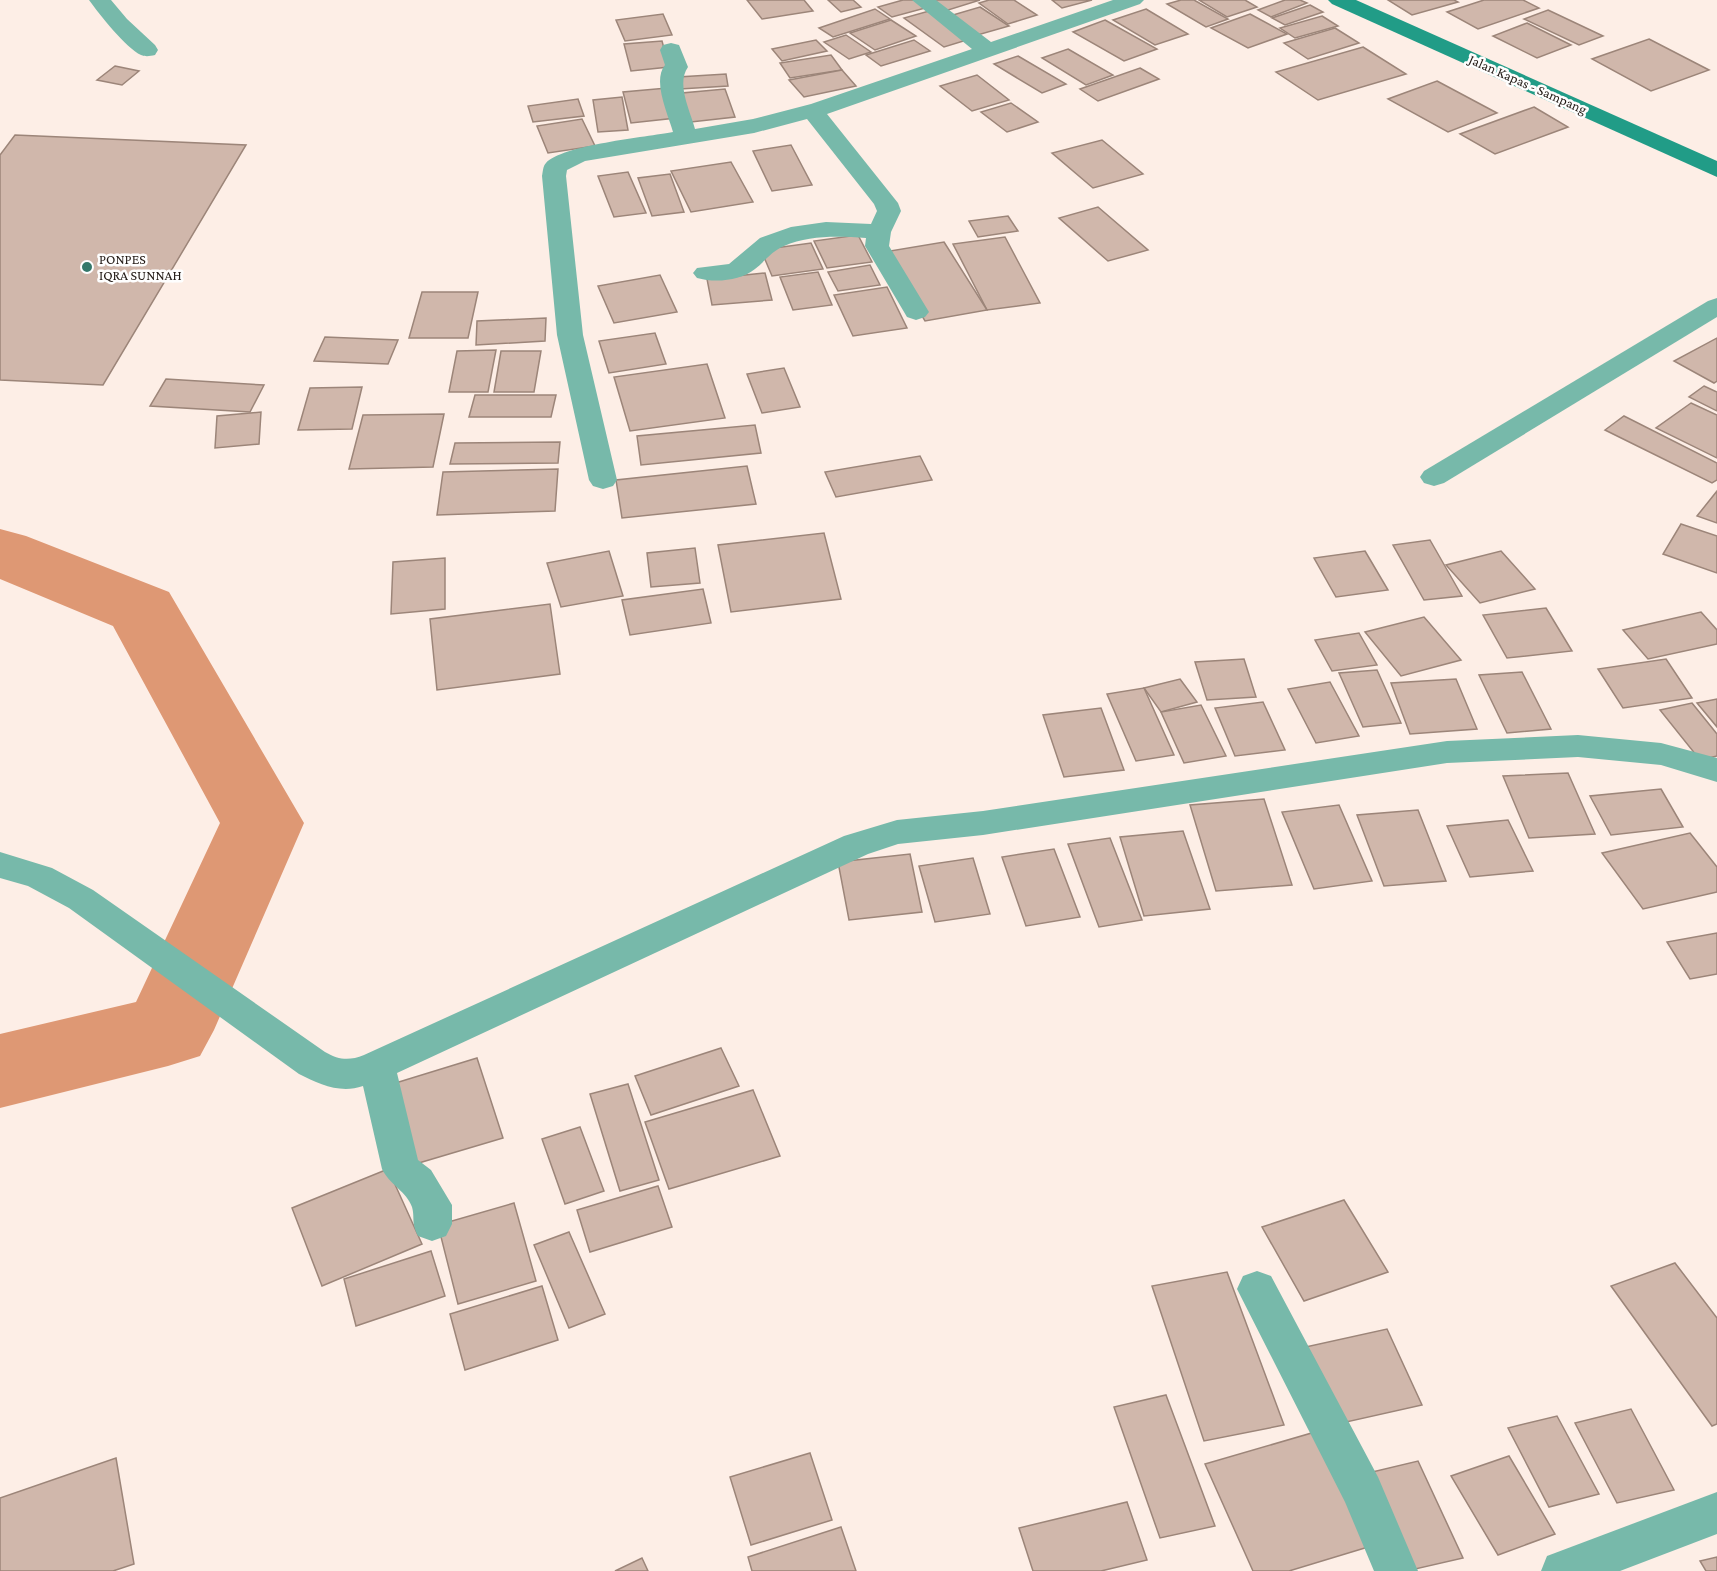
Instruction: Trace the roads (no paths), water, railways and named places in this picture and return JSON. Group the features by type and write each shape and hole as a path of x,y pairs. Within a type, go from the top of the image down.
{"street":[{"path":"100,0 119,24 147,50"},
{"path":"923,0 987,50"},
{"path":"603,480 570,335 554,177 556,166 579,155 754,126 813,111 1133,0"},
{"name":"Jalan Kapas - Sampang","path":"1340,0 1717,170"},
{"path":"671,50 677,67 672,71 671,81 686,138"},
{"path":"813,111 886,203 889,211 879,232 877,246 916,312"},
{"path":"706,273 739,268 774,241 807,231 831,228 879,232"},
{"path":"1434,477 1522,427 1581,388 1717,306"},
{"path":"0,865 40,878 81,898 312,1064 335,1076 359,1074 856,844 897,832 994,821 1447,752 1578,746 1661,754 1717,770"},
{"path":"377,1066 401,1169 417,1182 432,1206 432,1224"},
{"path":"1257,1289 1363,1492 1396,1571"},
{"path":"1563,1571 1717,1513"}],"waterway":[{"path":"0,552 142,609 262,823 168,1030 0,1071"}],"place":[{"name":"PONPES IQRA SUNNAH","path":"87,267"}]}
